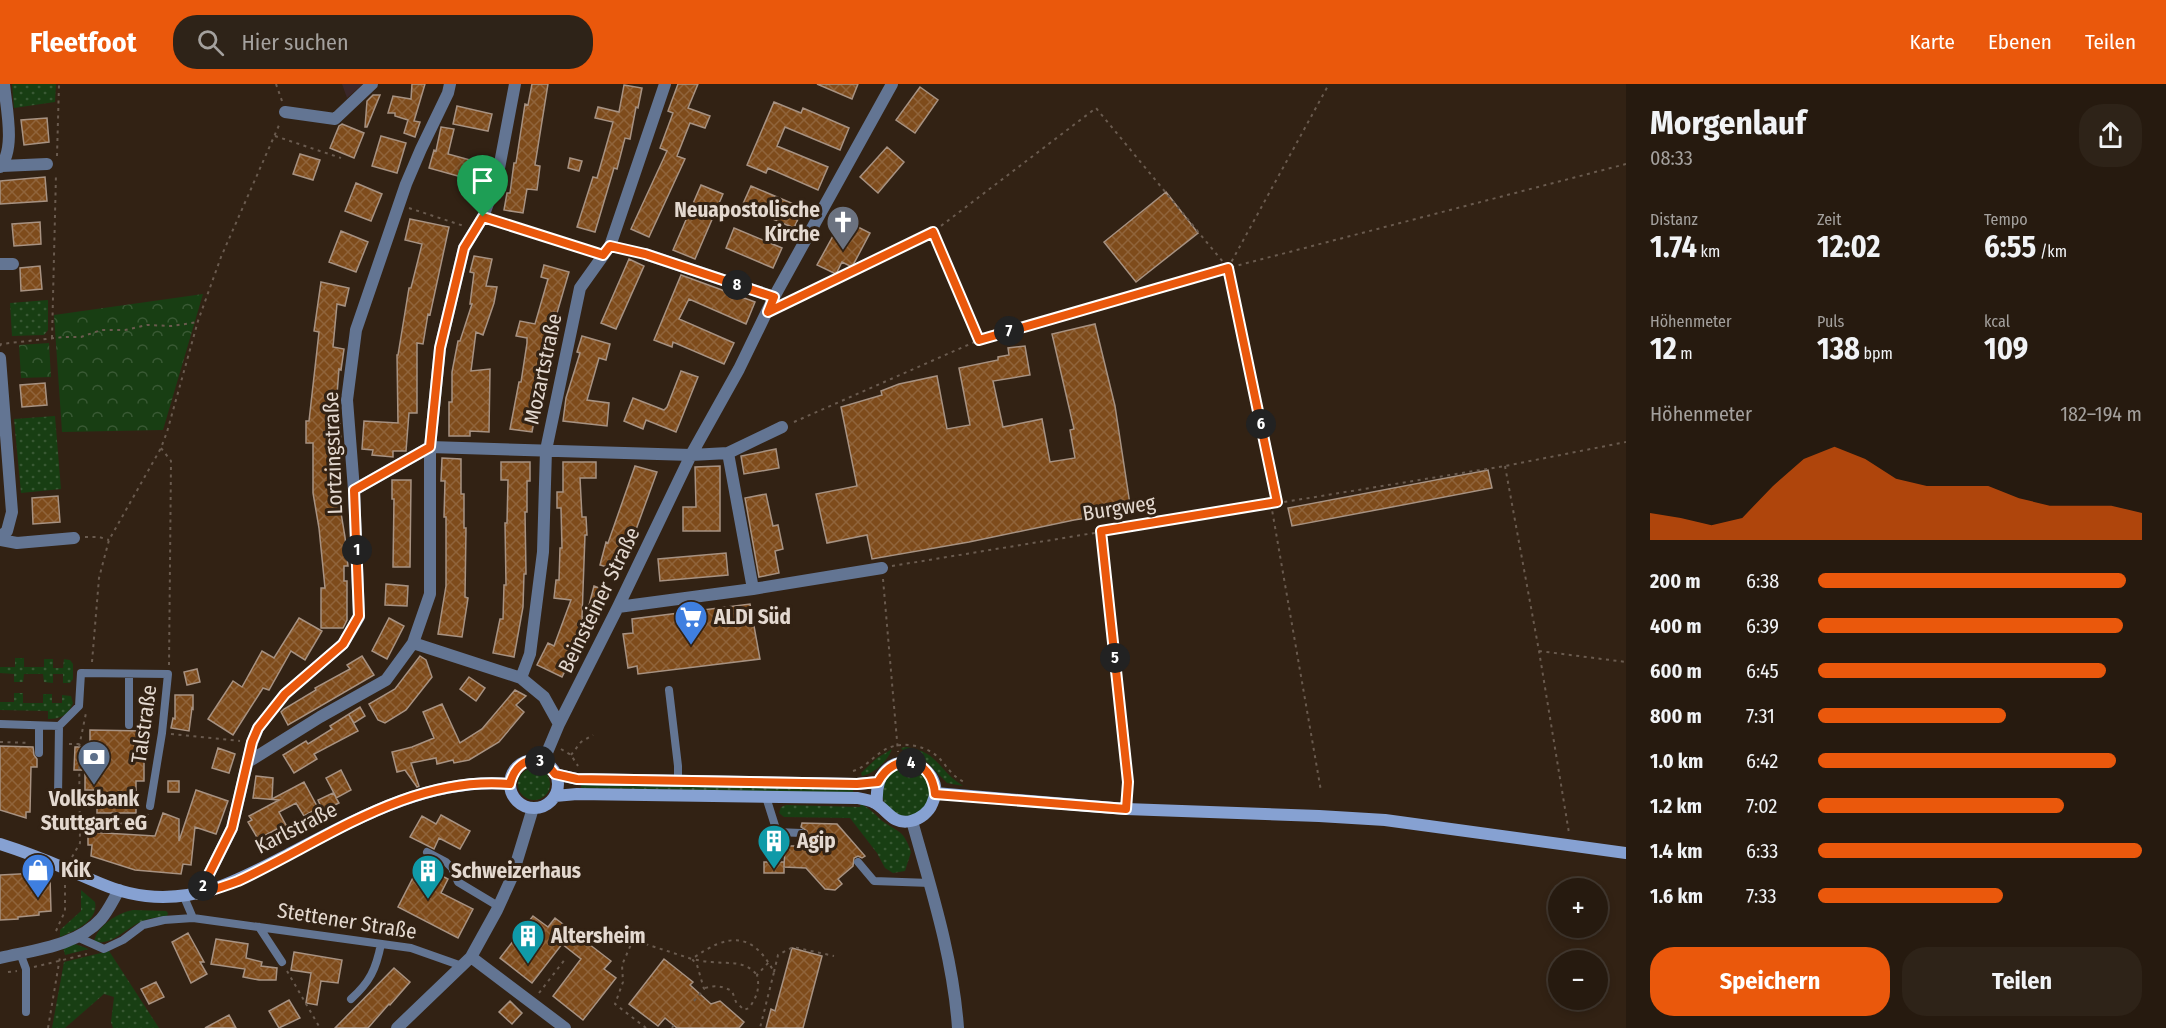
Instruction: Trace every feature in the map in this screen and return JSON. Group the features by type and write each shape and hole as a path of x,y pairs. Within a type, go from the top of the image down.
{"main road":[{"path":"529,761 543,762 550,766 555,774 558,787 555,796 546,804 533,808 519,802 514,796 510,784 512,775 522,764 529,761"},
{"path":"555,796 577,794 857,798 877,804 888,815 896,819 912,821 929,809 935,794 934,782 924,768 908,762 891,766 878,782 877,804"},
{"path":"555,774 577,779 857,784 878,782"},
{"name":"Karlstraße","path":"0,844 119,890 145,896 184,897 236,881 358,818 403,800 456,787 510,784"},
{"path":"935,794 1126,809 1385,820 1626,853"}],"street":[{"path":"4,84 9,141 7,154 1,166 46,164"},
{"path":"285,112 335,119 372,84"},
{"name":"Lortzingstraße","path":"199,894 232,828 252,742 258,728 285,694 343,644 359,616 354,490 347,400 356,330 406,184 450,84"},
{"path":"248,762 320,717 386,680 413,643 430,594 430,447 440,348 464,248 483,217 497,178 515,84"},
{"name":"Mozartstraße","path":"521,678 530,654 543,552 546,450 580,288 607,251 665,84"},
{"name":"Beinsteiner Straße","path":"543,762 559,724 692,455 774,297 892,84"},
{"path":"645,254 774,297"},
{"path":"0,264 13,264"},
{"path":"0,358 12,512 7,531 0,539 17,543 74,538"},
{"path":"354,490 430,447 692,455 728,453 782,427"},
{"path":"728,453 753,590"},
{"path":"618,607 753,590 882,568"},
{"path":"413,643 521,678 544,696 559,724"},
{"path":"397,1028 467,962 512,877 533,808"},
{"path":"912,821 930,883 953,980 958,1028"},
{"path":"0,958 77,937 102,918 119,890"},
{"name":"Stettener Straße","path":"467,962 532,1003 565,1028"}],"lane":[{"path":"58,797 59,726 79,706 81,673 92,674"},
{"name":"Talstraße","path":"92,674 168,674 162,733 150,806"},
{"path":"129,674 129,725"},
{"path":"669,690 678,780"},
{"path":"0,724 59,726"},
{"path":"39,726 39,753"},
{"path":"766,797 777,832 801,832"},
{"path":"427,852 446,862 459,882 498,906"},
{"path":"858,862 874,881 930,883"},
{"path":"184,897 193,918"},
{"name":"Stettener Straße","path":"104,949 125,942 143,925 164,920 193,918 411,948 467,962"},
{"name":"Stettener Straße","path":"259,927 282,962"},
{"path":"77,937 104,949"},
{"path":"351,999 363,988 376,968 381,944"},
{"path":"20,953 26,969 26,1012"}],"path":[{"path":"51,338 59,84"},
{"path":"92,674 99,578 109,540 167,432 198,321 221,257 285,112 276,84"},
{"path":"1228,268 1329,84"},
{"path":"768,312 933,232 1096,108 1228,268 1277,502"},
{"path":"275,136 341,158"},
{"path":"782,427 979,340 1228,268 1626,164"},
{"path":"419,211 475,229"},
{"path":"483,217 607,251 645,254"},
{"path":"933,232 979,340"},
{"path":"0,346 1,344 51,338 81,337 101,330 125,330 147,325 172,326 198,321"},
{"name":"Burgweg","path":"882,568 1505,466 1626,442"},
{"path":"160,448 171,461 168,674"},
{"path":"1505,466 1539,651 1569,834 1568,845"},
{"path":"1271,504 1321,791"},
{"path":"1101,531 1128,782 1126,809"},
{"path":"74,538 99,537 109,540"},
{"path":"851,772 860,769 882,752 897,745 882,568"},
{"path":"1539,651 1626,662"},
{"path":"162,733 252,742"},
{"path":"571,755 581,742 593,735"},
{"path":"57,944 56,931 65,911 65,869 80,843 80,747"},
{"path":"561,749 571,755 578,765"},
{"path":"81,819 145,826 150,806"},
{"path":"692,958 721,942 732,939 752,944 759,949 774,972"},
{"path":"646,1028 615,1004 623,982 622,965 633,940 712,963 732,962 745,965 757,975 758,993 750,1008 744,1010 736,1002 732,991 718,986 704,989 694,1002"},
{"path":"760,1028 778,955 793,947 834,956"},
{"path":"48,1028 61,961 104,949"},
{"path":"532,1003 566,958"},
{"path":"692,958 697,965 704,989"},
{"path":"282,962 320,1028"},
{"path":"757,975 769,962"}],"shaded area":[{"path":"342,84 363,84 347,98"}],"green space":[{"path":"12,84 56,84 55,102 14,108"},
{"path":"203,294 163,430 62,432 54,315"},
{"path":"48,300 48,330 44,335 12,336 10,303"},
{"path":"49,343 51,377 21,378 19,345"},
{"path":"55,416 61,489 21,493 14,419"},
{"path":"15,658 24,658 24,667 44,667 44,659 53,659 53,668 63,668 64,659 70,660 73,664 73,679 70,683 63,683 63,674 53,674 53,683 44,682 43,674 24,674 23,682 14,682 14,674 0,673 0,667 15,667"},
{"path":"14,693 23,693 23,703 43,703 43,694 52,694 52,703 62,703 62,695 71,696 73,703 69,711 53,719 48,719 48,711 0,710 0,702 14,702"},
{"path":"906,747 930,756 963,786 947,783 927,762 905,753 901,748"},
{"path":"892,749 880,766 862,776 861,773 877,758"},
{"path":"534,768 545,773 550,784 545,795 534,800 523,795 518,784 523,773"},
{"path":"906,768 923,775 930,792 923,809 906,816 889,809 882,792 889,775"},
{"path":"581,782 853,788 853,793 581,788"},
{"path":"861,804 905,839 911,852 905,871 893,873 885,868 877,853 850,818 784,817 779,813 781,807 786,805 860,807"},
{"path":"81,890 95,902 93,915 72,932 60,937 60,930 81,911"},
{"path":"133,910 166,911 168,913 167,916 137,924 107,941 94,942 99,931 109,921"},
{"path":"75,944 89,949 65,955 63,947"},
{"path":"109,951 159,1028 113,1028 111,1022 114,997 104,994 65,1028 52,1028 64,962"}],"building":[{"path":"412,84 425,84 414,121 420,122 415,137 404,133 408,120 395,116 395,113 388,113 393,96 411,99"},
{"path":"532,84 548,84 535,165 540,166 537,190 527,189 523,213 504,210 507,193 510,193 514,163 516,163 525,104 528,105"},
{"path":"678,84 698,84 688,108 710,116 705,128 690,123 677,156 685,159 649,237 631,229 667,151 660,148 673,113 668,111"},
{"path":"817,84 858,84 852,99"},
{"path":"624,85 642,88 630,139 625,138 617,169 614,168 595,232 577,227 593,177 597,178 613,122 595,118 598,107 619,112"},
{"path":"920,87 938,100 915,133 896,120"},
{"path":"373,95 380,95 367,127 365,127 367,101"},
{"path":"774,102 801,113 803,108 849,128 840,150 785,127 777,146 828,167 818,190 768,168 766,173 747,165"},
{"path":"457,106 492,114 488,131 453,124"},
{"path":"47,118 49,142 24,145 21,120"},
{"path":"342,124 364,133 354,158 330,148"},
{"path":"441,127 454,129 448,154 481,163 476,181 429,168 434,150 436,151"},
{"path":"381,136 406,143 397,173 372,166"},
{"path":"887,147 904,162 878,193 860,177"},
{"path":"300,154 320,160 313,180 293,174"},
{"path":"570,158 582,161 579,171 568,168"},
{"path":"45,177 47,201 0,204 0,181"},
{"path":"356,183 382,194 371,221 345,211"},
{"path":"701,185 723,194 695,259 673,250"},
{"path":"751,186 803,208 794,228 742,206"},
{"path":"1166,192 1198,233 1136,282 1104,242"},
{"path":"410,219 449,227 423,344 417,343 417,413 409,413 406,451 393,451 393,457 372,455 373,450 362,449 364,421 398,423 397,355 409,288 411,288 422,244 405,240"},
{"path":"40,222 41,244 14,246 12,224"},
{"name":"Neuapostolische Kirche","path":"848,222 870,233 852,267 842,262 836,274 817,265 833,236 839,239"},
{"path":"734,228 782,248 773,268 726,248"},
{"path":"341,231 368,242 356,272 329,262"},
{"path":"474,256 492,259 486,286 497,287 483,335 476,332 471,371 490,369 489,432 470,431 470,436 449,436 452,372 458,341 460,341 472,304 470,304 474,273 470,272"},
{"path":"629,259 644,266 616,329 601,323"},
{"path":"544,265 569,272 557,313 554,312 543,376 540,376 532,415 535,416 532,432 510,429 527,343 527,338 516,336 520,321 535,324 548,279 541,277"},
{"path":"40,266 42,289 21,291 20,268"},
{"path":"681,275 755,302 746,324 689,299 679,319 734,343 724,364 673,342 672,347 654,340"},
{"path":"321,282 349,288 345,306 337,304 333,347 344,349 341,370 339,369 335,420 340,420 342,477 335,477 348,566 344,566 344,581 347,581 347,620 343,628 321,628 321,588 325,588 313,493 313,443 306,443 306,421 309,421 319,332 314,331"},
{"path":"1095,324 1115,406 1131,511 872,559 867,535 827,543 816,494 857,486 841,407 882,395 881,391 899,384 937,376 947,429 970,425 959,368 998,360 998,357 1009,355 1008,348 1025,346 1030,375 993,381 1003,427 1042,419 1050,462 1075,458 1070,430 1074,429 1052,334"},
{"path":"582,336 610,344 606,360 599,358 587,400 609,403 607,426 563,421 566,398 580,353 577,352"},
{"path":"681,371 698,377 676,432 646,420 643,429 624,421 633,398 664,410"},
{"path":"45,383 47,405 22,407 20,385"},
{"path":"776,449 779,468 744,474 741,456"},
{"path":"442,458 461,459 461,494 464,494 464,528 466,528 465,597 468,598 462,637 438,634 446,586 445,481 441,481"},
{"path":"501,462 530,462 530,481 527,481 527,512 525,512 526,574 524,574 523,607 514,657 493,653 500,619 503,619 504,585 506,585 505,523 507,523 508,480 501,480"},
{"path":"563,462 596,462 596,478 580,478 582,517 586,517 587,535 585,535 583,617 569,654 573,655 562,677 537,665 548,643 554,646 571,600 554,598 556,580 559,580 560,548 562,548 561,508 557,508 557,492 563,492"},
{"path":"635,466 657,472 634,535 628,533 618,570 600,565 606,542 608,543"},
{"path":"720,466 720,531 683,531 683,507 696,507 695,467"},
{"path":"1488,470 1492,488 1292,526 1288,508"},
{"path":"392,480 411,480 410,567 393,567"},
{"path":"766,494 773,526 778,525 783,549 775,551 779,573 759,577 745,498"},
{"path":"58,496 60,522 33,524 32,498"},
{"path":"726,553 728,575 660,581 658,559"},
{"path":"386,584 408,586 407,606 385,605"},
{"path":"594,586 609,592 601,614 588,609"},
{"name":"ALDI Süd","path":"750,604 760,659 638,674 637,666 628,668 623,634 633,633 632,619"},
{"path":"299,618 322,631 305,660 291,651 269,690 263,688 233,735 208,719 233,681 242,687 262,651 274,658"},
{"path":"389,618 404,626 387,659 372,651"},
{"path":"362,656 374,675 288,725 281,712 284,709 316,690 315,688 350,669 347,665"},
{"path":"420,656 426,660 432,677 406,710 385,723 378,720 369,704 395,689"},
{"path":"197,669 200,682 187,685 184,672"},
{"path":"469,677 485,688 476,701 460,689"},
{"path":"515,690 526,696 516,705 524,712 499,742 469,760 454,763 453,760 437,764 436,758 411,763 419,786 417,787 405,770 397,772 392,752 434,738 423,712 442,704 460,743 482,729"},
{"path":"175,695 193,695 189,731 171,728 173,718 175,719"},
{"path":"360,707 365,716 354,723 349,715 358,731 314,754 317,759 294,773 283,755 306,741 308,744 332,729 330,726"},
{"path":"90,730 144,731 144,781 136,781 136,813 97,813 97,790 85,790 85,770 74,770 75,747 90,747"},
{"path":"0,746 33,747 37,767 31,767 30,812 26,812 26,818 0,810"},
{"path":"218,748 235,754 229,773 212,768"},
{"path":"341,770 351,790 336,798 339,803 323,811 318,800 333,793 336,797 326,778"},
{"path":"256,776 273,778 272,799 304,782 318,808 304,816 296,803 279,812 287,827 279,831 277,829 258,839 248,822 252,820 249,816 279,800 253,798"},
{"path":"168,781 179,781 179,792 168,792"},
{"path":"196,790 228,801 216,834 195,827 191,865 183,864 181,874 135,870 91,856 92,845 88,845 88,832 155,836 163,813 179,819 179,841"},
{"path":"441,815 470,831 460,849 439,838 434,849 410,837 422,816 436,824"},
{"name":"Agip","path":"802,823 837,824 865,856 854,858 853,866 838,879 842,884 835,890 825,889 806,868 784,867 785,846 801,846 801,839 806,836 807,831 801,827"},
{"name":"Agip","path":"764,862 784,862 784,873 764,873"},
{"name":"Schweizerhaus","path":"420,864 448,879 441,893 473,909 458,938 398,907"},
{"path":"38,873 39,878 50,878 51,911 18,917 18,919 0,920 0,875"},
{"name":"Altersheim","path":"533,916 548,927 555,918 611,961 604,969 616,978 583,1020 553,996 581,959 562,944 532,983 500,958"},
{"path":"188,933 204,962 200,962 207,974 191,983 172,942"},
{"path":"216,939 248,944 246,958 262,962 261,966 277,968 276,980 243,977 245,969 211,964"},
{"path":"792,948 822,956 803,1028 766,1028 771,1009 775,1011"},
{"path":"294,952 342,960 338,983 321,981 317,1005 306,1003 311,973 291,970"},
{"path":"664,959 693,982 690,985 711,1004 720,1001 744,1022 739,1028 677,1028 665,1018 658,1026 629,1004"},
{"path":"394,968 410,982 368,1028 335,1028"},
{"path":"156,982 164,997 149,1004 141,989"},
{"path":"289,1000 300,1018 279,1028 269,1011"},
{"path":"510,1001 522,1013 512,1024 499,1012"},
{"path":"229,1015 236,1028 205,1028"}],"place":[{"name":"Neuapostolische Kirche","path":"843,251"},
{"name":"ALDI Süd","path":"691,646"},
{"name":"Volksbank Stuttgart eG","path":"94,786"},
{"name":"Agip","path":"774,870"},
{"name":"KiK","path":"38,899"},
{"name":"Schweizerhaus","path":"428,900"},
{"name":"Altersheim","path":"528,965"}],"route":[{"path":"483,217 603,255 610,246 645,254 774,297 768,312 933,232 979,340 1228,268 1277,502 1101,531 1128,782 1126,809 935,794 934,782 930,775 924,768 908,762 899,762 891,766 878,782 857,784 577,779 555,774 550,766 536,760 516,768 510,784 494,783 456,787 403,800 358,818 236,881 199,894 232,828 252,742 258,728 285,694 343,644 359,616 354,490 430,447 440,348 464,248 483,217"}]}
